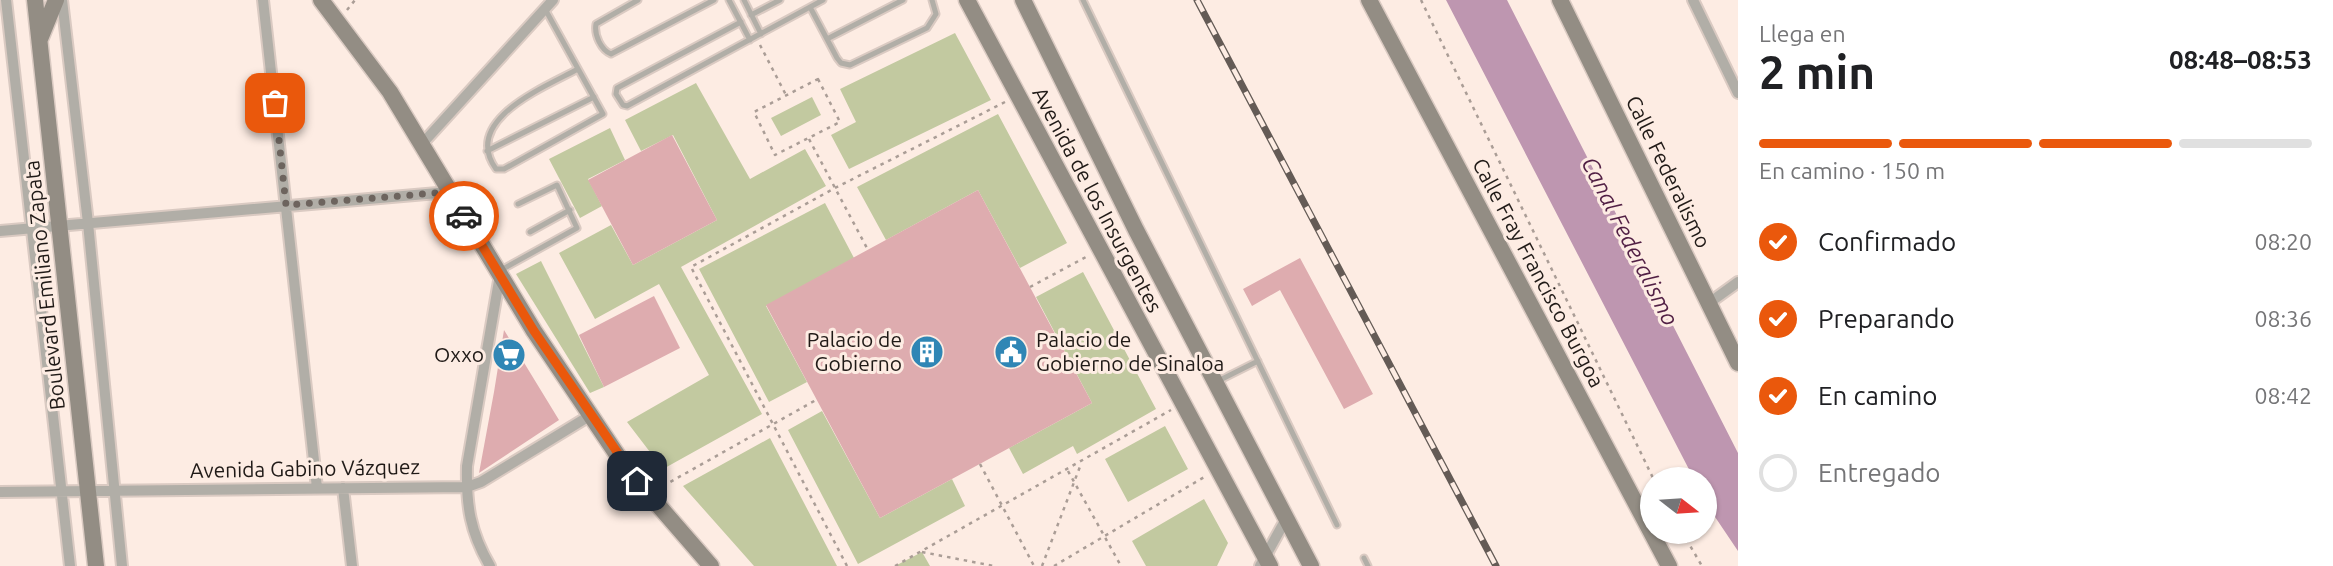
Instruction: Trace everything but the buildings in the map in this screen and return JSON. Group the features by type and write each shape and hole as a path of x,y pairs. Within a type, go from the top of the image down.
{"main road":[{"name":"Boulevard Emiliano Zapata","path":"35,0 96,566"},
{"path":"40,41 56,0"},
{"path":"321,0 368,60 422,144 534,331 591,415 648,495 711,566"},
{"name":"Avenida de los Insurgentes","path":"967,0 1218,468 1265,563"},
{"name":"Avenida de los Insurgentes","path":"1023,0 1130,218 1311,566"},
{"name":"Calle Fray Francisco Burgoa","path":"1369,0 1669,566"},
{"name":"Calle Federalismo","path":"1560,0 1738,363"}],"street":[{"name":"Boulevard Emiliano Zapata","path":"6,0 70,566"},
{"path":"62,0 88,223 122,566"},
{"path":"263,0 317,488"},
{"path":"422,144 553,0"},
{"path":"1693,0 1738,93"},
{"path":"0,231 449,192"},
{"path":"490,566 478,545 469,517 467,466 499,273"},
{"path":"1709,303 1738,282"},
{"name":"Avenida Gabino Vázquez","path":"0,492 467,487 481,482 591,415"},
{"path":"343,488 352,566"},
{"path":"1265,563 1286,519"}],"lane":[{"path":"638,0 596,24 595,29 602,49 607,53 611,54 715,0"},
{"path":"729,0 741,22 755,37"},
{"path":"744,0 751,15 755,37"},
{"path":"751,15 780,0"},
{"path":"741,22 617,89 616,94 626,107 823,0"},
{"path":"827,38 902,0"},
{"path":"810,7 841,62 850,65 927,28 936,14 932,0"},
{"path":"1083,0 1336,524"},
{"path":"545,9 594,97 602,116 504,169 494,166 487,150 489,132 509,109 578,69"},
{"path":"487,150 594,97"},
{"path":"499,273 576,229 577,225 557,185 518,204"},
{"path":"530,232 570,210"},
{"path":"1215,383 1258,361"},
{"path":"1363,558 1368,566"}],"path":[{"path":"1421,0 1648,467"},
{"path":"755,37 786,95"},
{"path":"818,79 840,122 808,138 775,155 754,112 818,79"},
{"path":"847,566 691,267 835,188 1017,96"},
{"path":"808,138 868,250"},
{"path":"1030,287 1056,273"},
{"path":"648,495 816,400"},
{"path":"895,566 1182,403"},
{"path":"1042,566 1082,462"},
{"path":"980,464 1034,566"},
{"path":"1054,566 1218,468"},
{"path":"1067,470 1121,566"},
{"path":"1689,544 1702,566"},
{"path":"922,552 993,566"}],"green space":[{"path":"955,33 991,100 849,169 831,135 856,122 840,89"},
{"path":"696,83 750,179 805,149 826,186 681,267 762,414 663,469 627,422 709,375 659,284 595,319 559,253 611,225 633,265 717,220 673,135 641,151 625,120"},
{"path":"812,97 821,115 781,136 771,118"},
{"path":"998,114 1067,243 1020,268 978,190 886,240 857,187"},
{"path":"610,128 625,160 588,179 602,206 580,218 549,159"},
{"path":"825,203 854,258 766,306 807,382 769,402 699,269"},
{"path":"541,261 604,387 590,393 516,274"},
{"path":"1083,272 1156,409 1077,454 1073,446 1023,474 1009,448 1092,403 1036,297"},
{"path":"822,411 880,518 952,479 965,506 858,564 788,430"},
{"path":"1165,426 1188,469 1128,502 1105,459"},
{"path":"770,438 837,566 754,566 683,486"},
{"path":"1204,499 1228,543 1217,566 1146,566 1132,541"},
{"path":"922,552 930,566 895,566"}],"shaded area":[{"path":"1446,0 1507,0 1738,453 1738,551 1717,520 1717,467 1688,467"}],"railway":[{"path":"1197,0 1496,566"}],"way so far":[{"path":"275,103 286,205 449,192 464,216"}],"place":[{"name":"Palacio de Gobierno","path":"927,352"},
{"name":"Palacio de Gobierno de Sinaloa","path":"1011,352"},
{"name":"Oxxo","path":"509,355"}],"route":[{"path":"464,216 534,331 637,481"}],"water label":[{"name":"Canal Federalismo","path":"1630,241"}]}
